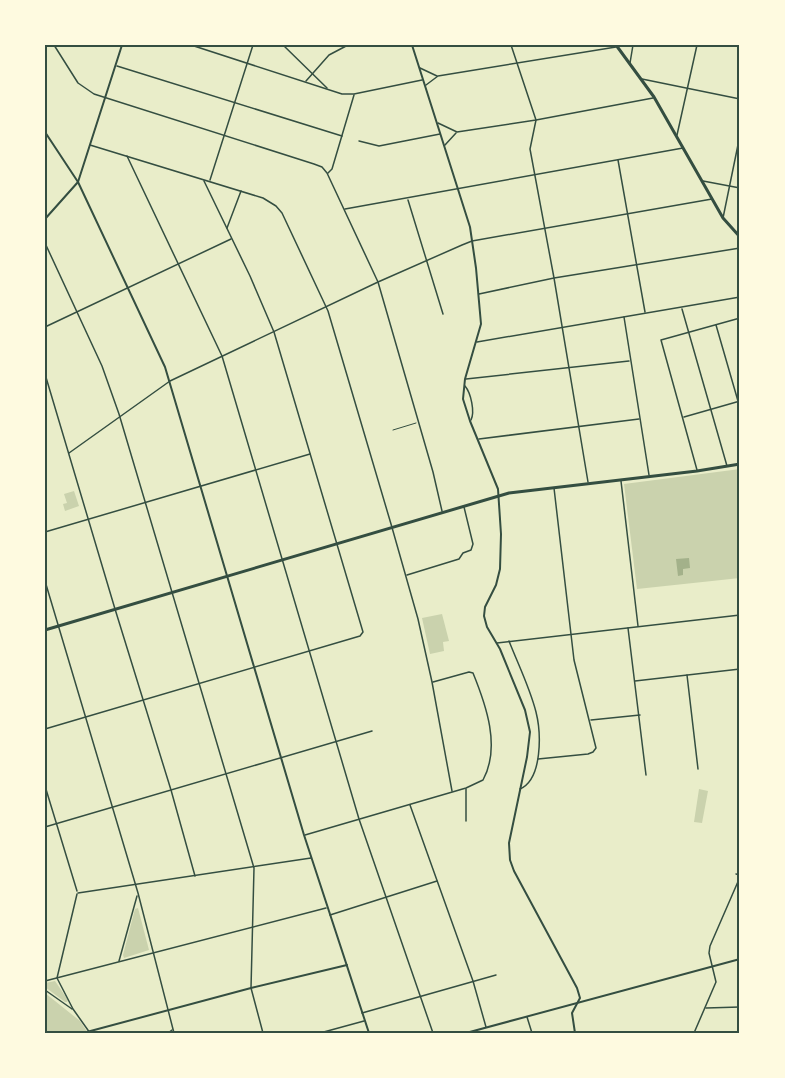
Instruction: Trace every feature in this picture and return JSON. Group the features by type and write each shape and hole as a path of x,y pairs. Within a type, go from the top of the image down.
{"main road":[{"path":"617,46 654,97 723,218 740,237"},
{"path":"45,630 498,496 740,464"}],"street":[{"path":"54,45 78,83 87,91 315,164 327,173 378,282 442,512"},
{"path":"45,219 78,182 122,45"},
{"path":"191,45 342,94 354,94 423,80"},
{"path":"210,181 253,45"},
{"path":"283,45 329,90"},
{"path":"304,82 329,55 348,45"},
{"path":"412,45 470,227 472,241 481,324 465,379 464,404 497,486 501,534 500,569 484,613 486,624 529,723 529,746 509,838 510,860 575,982 580,998 572,1013 575,1033"},
{"path":"511,45 536,120 530,149 555,278 588,483"},
{"path":"629,64 633,45"},
{"path":"677,136 697,45"},
{"path":"425,86 438,76 617,46"},
{"path":"116,65 342,136"},
{"path":"419,68 438,76"},
{"path":"641,79 740,99"},
{"path":"327,173 332,169 354,94"},
{"path":"445,146 457,132 536,120 654,97"},
{"path":"438,123 457,132"},
{"path":"45,132 78,182 165,367 311,858 369,1033"},
{"path":"358,141 379,146 441,134"},
{"path":"723,218 740,135"},
{"path":"89,144 269,201 282,213 326,307 392,527 432,682 452,791"},
{"path":"344,210 684,148"},
{"path":"127,156 222,356 359,819 433,1033"},
{"path":"618,160 645,313"},
{"path":"702,180 740,188"},
{"path":"45,729 363,633 274,332 204,181"},
{"path":"227,229 240,191"},
{"path":"408,199 443,314"},
{"path":"69,453 170,381 378,282 472,241 712,199"},
{"path":"45,327 232,239"},
{"path":"45,243 102,366 120,417 254,868 251,988 263,1033"},
{"path":"478,294 555,278 740,248"},
{"path":"476,342 740,297"},
{"path":"682,307 727,467"},
{"path":"623,316 649,476"},
{"path":"697,471 662,340 740,318"},
{"path":"716,326 740,408"},
{"path":"465,379 629,361"},
{"path":"45,374 195,876"},
{"path":"464,385 468,390 474,414 470,422"},
{"path":"683,417 739,401"},
{"path":"478,439 639,419"},
{"path":"45,532 311,454"},
{"path":"621,480 639,626"},
{"path":"538,759 593,752 596,744 574,660 554,487"},
{"path":"406,575 459,559 463,553 471,550 473,544 464,506"},
{"path":"45,581 138,893 174,1033"},
{"path":"496,643 740,615"},
{"path":"628,628 646,775"},
{"path":"508,641 537,714 536,771 531,781 520,789"},
{"path":"634,681 740,669"},
{"path":"304,835 466,788 483,780 492,752 481,693 473,673 432,682"},
{"path":"687,674 698,769"},
{"path":"590,720 640,715"},
{"path":"45,826 372,731"},
{"path":"45,786 78,893 57,978 73,1010 90,1032"},
{"path":"466,788 466,821"},
{"path":"410,804 473,981 487,1028"},
{"path":"78,893 311,858"},
{"path":"694,1033 716,982 710,946 740,876 736,874"},
{"path":"330,915 438,881"},
{"path":"119,962 138,893"},
{"path":"45,981 327,907"},
{"path":"466,1033 740,958"},
{"path":"82,1033 347,965"},
{"path":"362,1013 495,975"},
{"path":"45,990 73,1010"},
{"path":"705,1008 740,1007"},
{"path":"527,1017 532,1033"},
{"path":"320,1033 364,1021"},
{"path":"168,1033 172,1029"}],"lane":[{"path":"393,430 418,423"}],"shaded area":[{"path":"740,469 740,578 637,589 624,484"},
{"path":"74,491 79,506 65,511 63,504 67,503 64,494"},
{"path":"689,558 690,568 683,569 683,575 678,576 676,559"},
{"path":"442,614 449,641 443,642 444,651 430,654 422,618"},
{"path":"699,789 708,791 702,823 694,822"},
{"path":"138,908 149,950 124,958 135,909"},
{"path":"55,981 68,1000 67,1002 45,987 45,983"},
{"path":"45,993 80,1021 88,1033 45,1033"}]}
